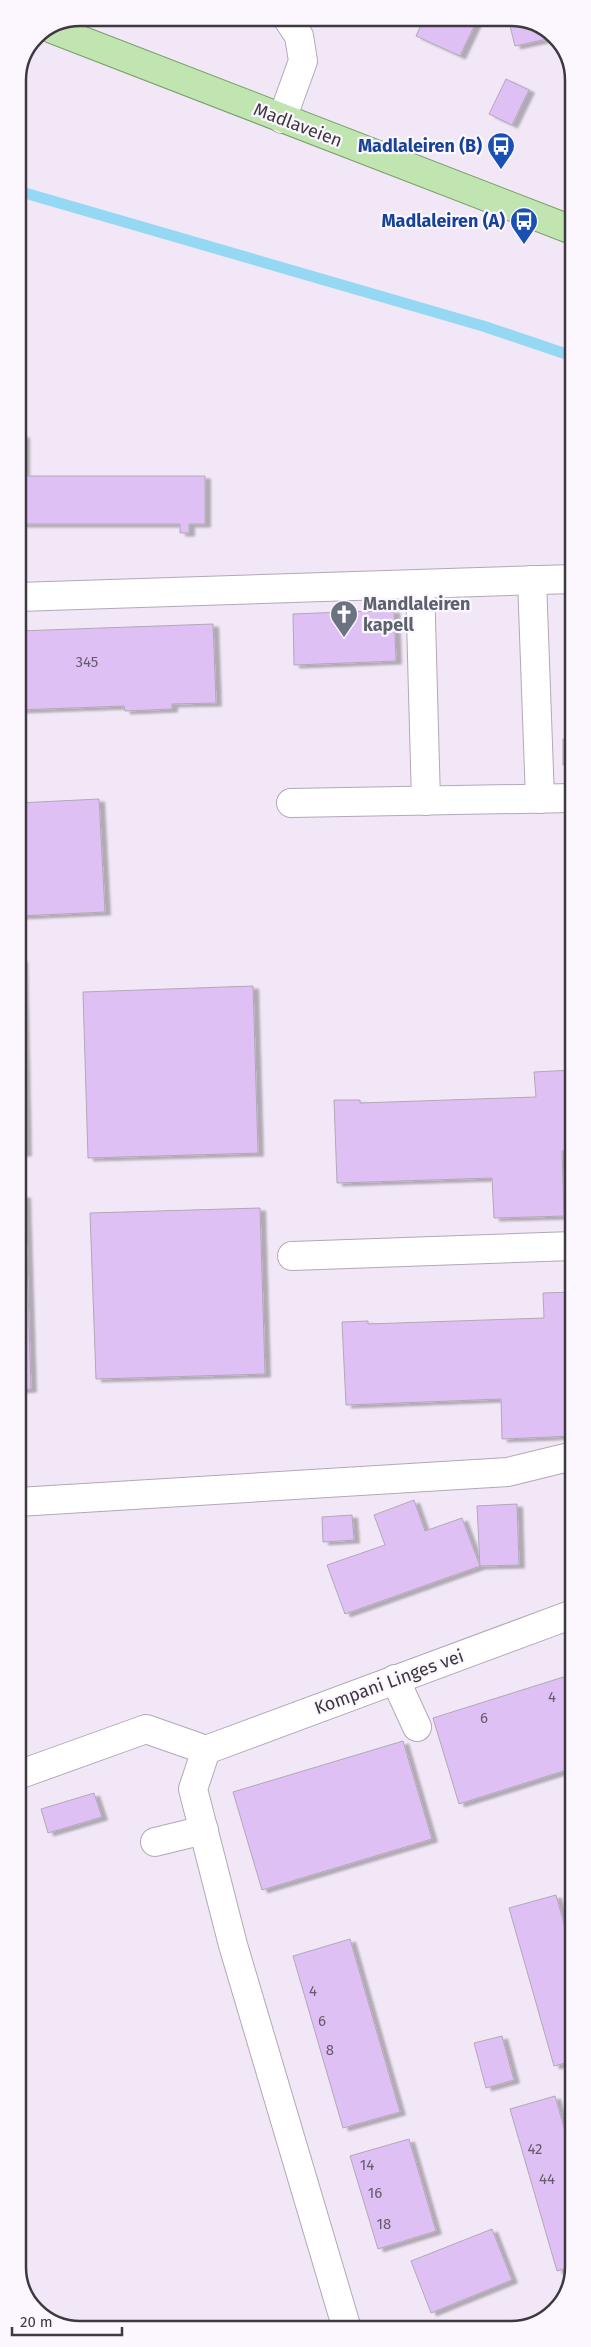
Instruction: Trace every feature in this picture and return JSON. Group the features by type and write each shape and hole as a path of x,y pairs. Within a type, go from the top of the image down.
{"main road":[{"name":"Madlaveien","path":"57,31 565,227"}],"street":[{"path":"282,118 303,60 299,36 293,26"},
{"path":"26,597 565,579"},
{"path":"532,580 540,799"},
{"path":"420,584 426,800"},
{"path":"290,803 565,798"},
{"path":"292,1256 565,1246"},
{"path":"26,1502 508,1472 565,1458"},
{"name":"Kompani Linges vei","path":"206,1750 565,1617"},
{"path":"396,1679 417,1727"},
{"path":"26,1772 146,1729 206,1750 193,1789 233,1945 345,2321"},
{"path":"155,1842 204,1830"}],"building":[{"path":"420,26 474,26 460,56 416,36"},
{"path":"510,26 532,30 545,39 515,46"},
{"path":"506,79 529,90 512,125 489,114"},
{"path":"26,476 205,476 205,524 189,524 189,533 180,533 180,524 26,524"},
{"name":"Mandlaleiren kapell","path":"394,610 396,661 294,665 293,614"},
{"path":"213,624 216,703 172,704 172,709 125,711 124,706 26,710 26,631"},
{"path":"563,739 565,739 565,765 563,765"},
{"path":"99,799 105,912 26,916 26,803"},
{"path":"253,986 258,1153 88,1158 83,992"},
{"path":"565,1070 565,1151 562,1151 564,1216 494,1218 492,1178 337,1183 334,1100 360,1100 360,1103 536,1097 534,1072"},
{"path":"260,1208 265,1374 96,1379 90,1213"},
{"path":"26,1227 31,1389 26,1389"},
{"path":"565,1292 565,1436 502,1439 501,1399 346,1405 342,1322 368,1321 368,1324 544,1318 543,1293"},
{"path":"414,1500 425,1531 462,1518 480,1566 345,1614 327,1565 385,1545 374,1515"},
{"path":"517,1504 519,1565 480,1566 477,1506"},
{"path":"352,1515 354,1540 323,1542 322,1517"},
{"path":"565,1677 565,1771 459,1804 433,1718"},
{"path":"403,1741 432,1839 262,1890 233,1792"},
{"path":"94,1793 102,1817 48,1833 41,1809"},
{"path":"556,1895 565,1927 565,2063 554,2066 509,1908"},
{"path":"350,1939 400,2112 343,2128 293,1956"},
{"path":"502,2036 514,2080 486,2088 474,2043"},
{"path":"555,2096 565,2131 565,2269 557,2271 510,2109"},
{"path":"409,2139 436,2231 378,2249 350,2156"},
{"path":"492,2229 512,2280 431,2313 411,2261"}],"waterway":[{"path":"26,193 483,326 565,354"}],"place":[{"name":"Madlaleiren (B)","path":"501,170"},
{"name":"Madlaleiren (A)","path":"524,245"},
{"name":"Mandlaleiren kapell","path":"344,638"}]}
